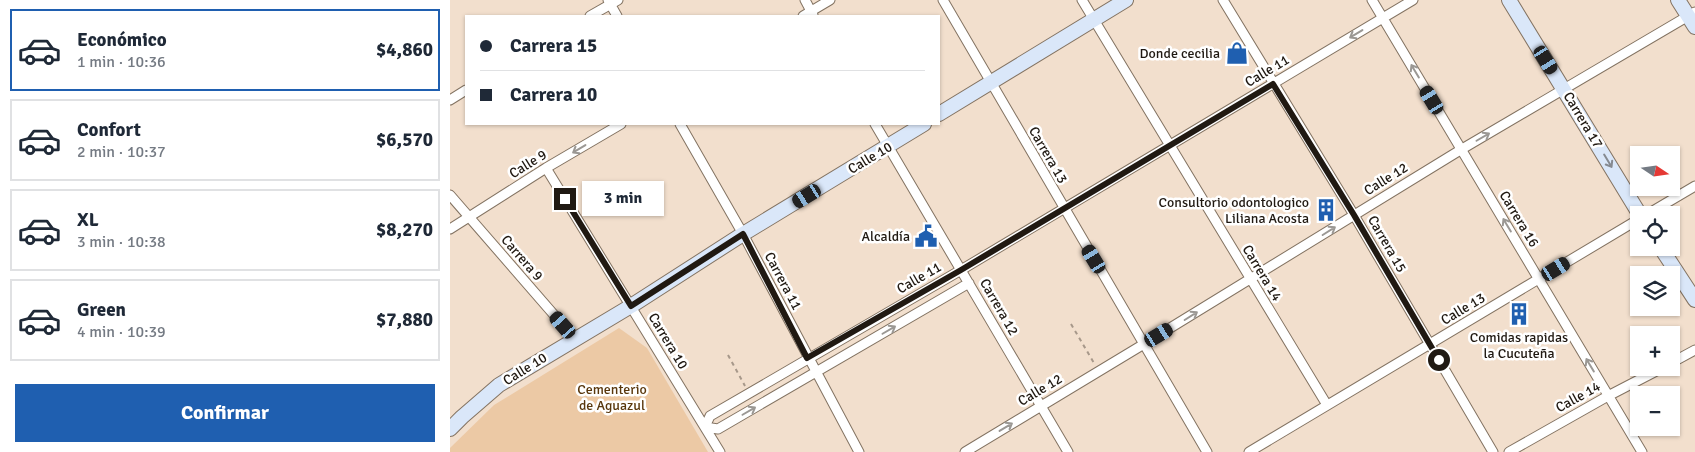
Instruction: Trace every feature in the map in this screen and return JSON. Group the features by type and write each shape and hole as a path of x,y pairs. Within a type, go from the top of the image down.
{"street":[{"path":"805,0 813,14 830,0"},
{"name":"Carrera 13","path":"943,0 1207,452"},
{"name":"Carrera 14","path":"1082,0 1327,405"},
{"path":"940,113 1126,0"},
{"name":"Carrera 15","path":"1223,0 1354,215 1493,452"},
{"name":"Carrera 16","path":"1372,0 1642,452"},
{"name":"Calle 11","path":"705,427 710,416 749,392 961,270 1413,0"},
{"name":"Carrera 17","path":"1509,0 1635,206"},
{"path":"1678,0 1693,19"},
{"path":"591,15 612,1 617,15"},
{"name":"Calle 12","path":"965,452 1462,149 1693,19"},
{"path":"450,100 465,91"},
{"name":"Calle 9","path":"450,229 546,168 619,125"},
{"name":"Carrera 11","path":"681,125 743,234 807,358 859,452"},
{"name":"Carrera 12","path":"875,125 1068,452"},
{"name":"Calle 10","path":"450,429 456,419 499,385 631,306 743,234 922,125"},
{"name":"Carrera 10","path":"546,168 720,452"},
{"path":"1661,206 1695,186"},
{"name":"Carrera 9","path":"450,195 575,339"},
{"name":"Calle 13","path":"1249,452 1630,225"},
{"path":"1666,256 1695,300"},
{"path":"705,427 718,429 969,283"},
{"path":"1680,358 1695,350"},
{"name":"Calle 14","path":"1509,452 1647,376"}],"path":[{"path":"1071,324 1098,372"},
{"path":"728,355 749,392"}],"green space":[{"name":"Cementerio de Aguazul","path":"619,328 647,348 708,452 450,452 450,448 494,405"}],"place":[{"name":"Donde cecilia","path":"1237,53"},
{"name":"Consultorio odontologico Liliana Acosta","path":"1326,210"},
{"name":"Alcaldía","path":"926,236"},
{"name":"Comidas rapidas la Cucuteña","path":"1519,314"}],"route":[{"path":"565,199 631,306 743,234 807,358 961,270 1273,84 1354,215 1439,360"}]}
